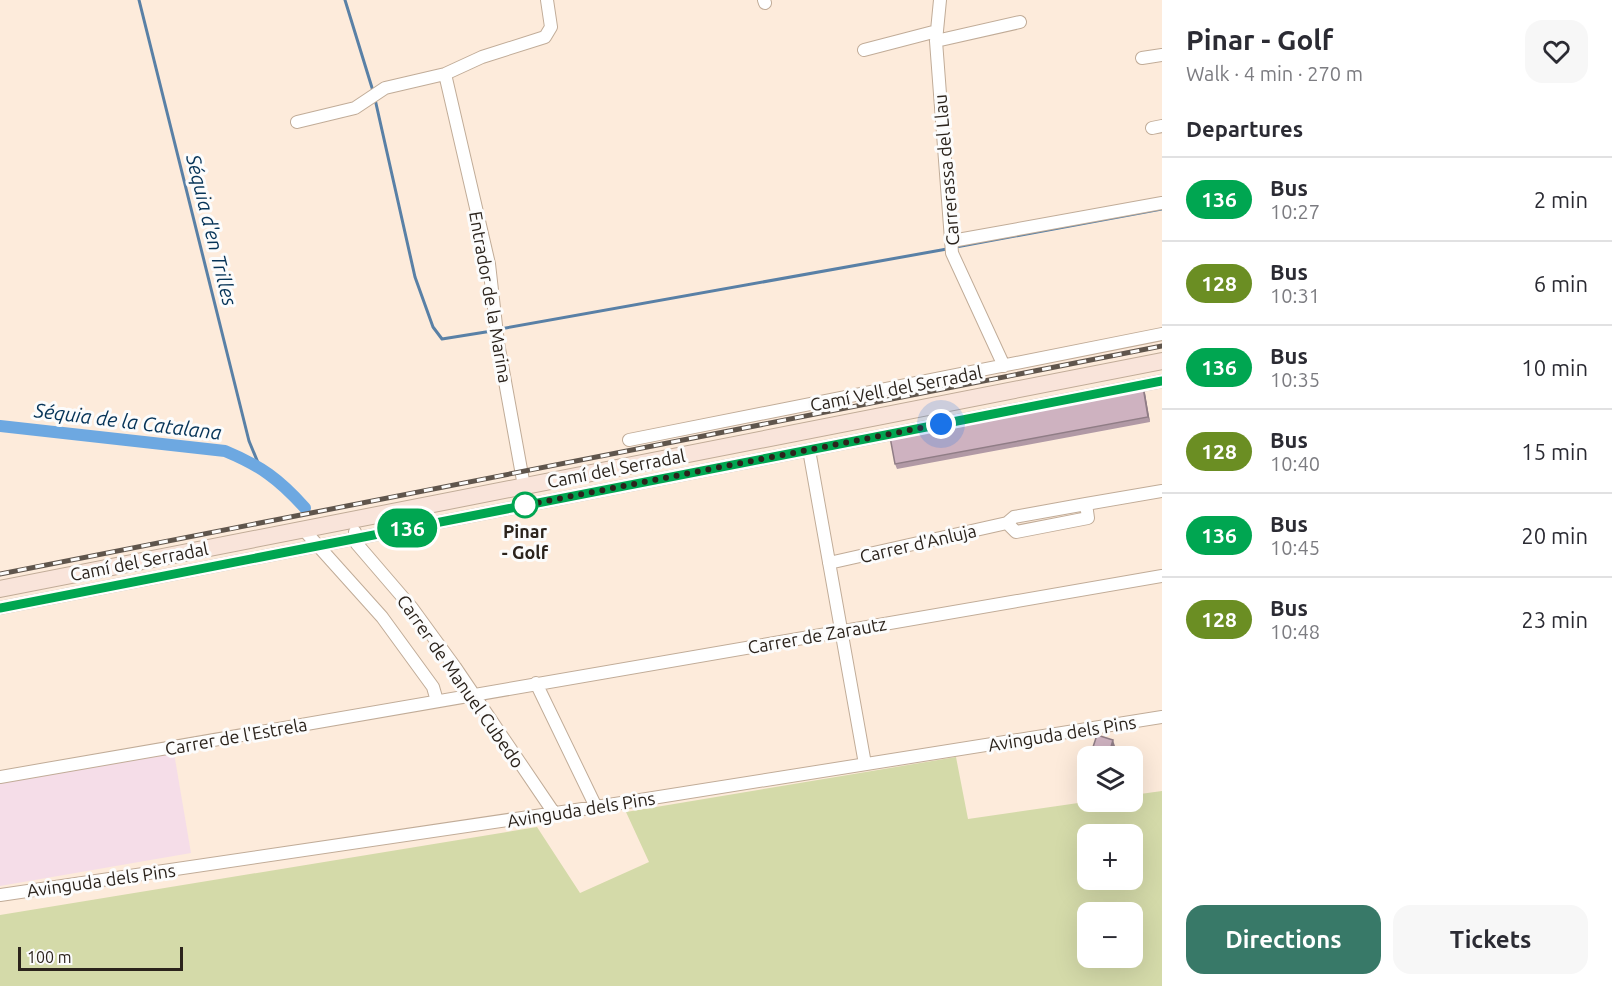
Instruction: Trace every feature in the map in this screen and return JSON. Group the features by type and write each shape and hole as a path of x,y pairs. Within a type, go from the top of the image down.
{"street":[{"path":"297,122 355,108 385,88 445,74 482,57 544,37 551,27 547,0"},
{"name":"Carrerassa del Llau","path":"940,0 936,36 952,253 1004,366"},
{"path":"864,50 1020,22"},
{"path":"1142,58 1162,55"},
{"name":"Entrador de la Marina","path":"445,74 489,264 498,343 524,486"},
{"path":"952,241 1162,203"},
{"name":"Camí Vell del Serradal","path":"630,441 1162,334"},
{"name":"Camí del Serradal","path":"0,589 1162,361"},
{"name":"Camí del Serradal","path":"0,608 1162,381"},
{"path":"808,450 866,764"},
{"name":"Carrer d'Anluja","path":"829,563 1007,524 1016,532 1088,518 1086,504 1162,491"},
{"path":"354,538 355,519"},
{"name":"Carrer de Manuel Cubedo","path":"303,529 382,617 433,687 437,701"},
{"name":"Carrer de Manuel Cubedo","path":"354,538 412,608 554,813"},
{"name":"Carrer de Zarautz","path":"473,695 1162,576"},
{"path":"536,683 596,807"},
{"name":"Carrer de l'Estrela","path":"0,777 473,695"},
{"name":"Avinguda dels Pins","path":"0,895 596,807 1162,717"}],"shaded area":[{"path":"174,753 191,853 0,886 0,783"}],"green space":[{"path":"956,757 968,819 1077,803 1077,812 1143,812 1143,794 1162,791 1162,986 0,986 0,915 537,827 580,893 649,862 626,812"}],"building":[{"path":"1143,387 1148,417 895,464 890,437"},
{"path":"1097,735 1113,740 1111,746 1093,746"}],"waterway":[{"name":"Séquia d'en Trilles","path":"139,0 249,441 259,465"},
{"path":"345,0 373,91"},
{"path":"375,99 415,277 433,327 442,339 492,331"},
{"path":"956,247 1162,209"},
{"path":"500,329 947,249"},
{"name":"Séquia de la Catalana","path":"0,426 225,451 269,474 305,508"}],"railway":[{"path":"0,574 1162,346"}],"bus line":[{"name":"136","path":"0,608 1162,381"}],"place":[{"name":"Pinar - Golf","path":"525,505"}],"route":[{"path":"525,505 516,507 941,424"}]}
